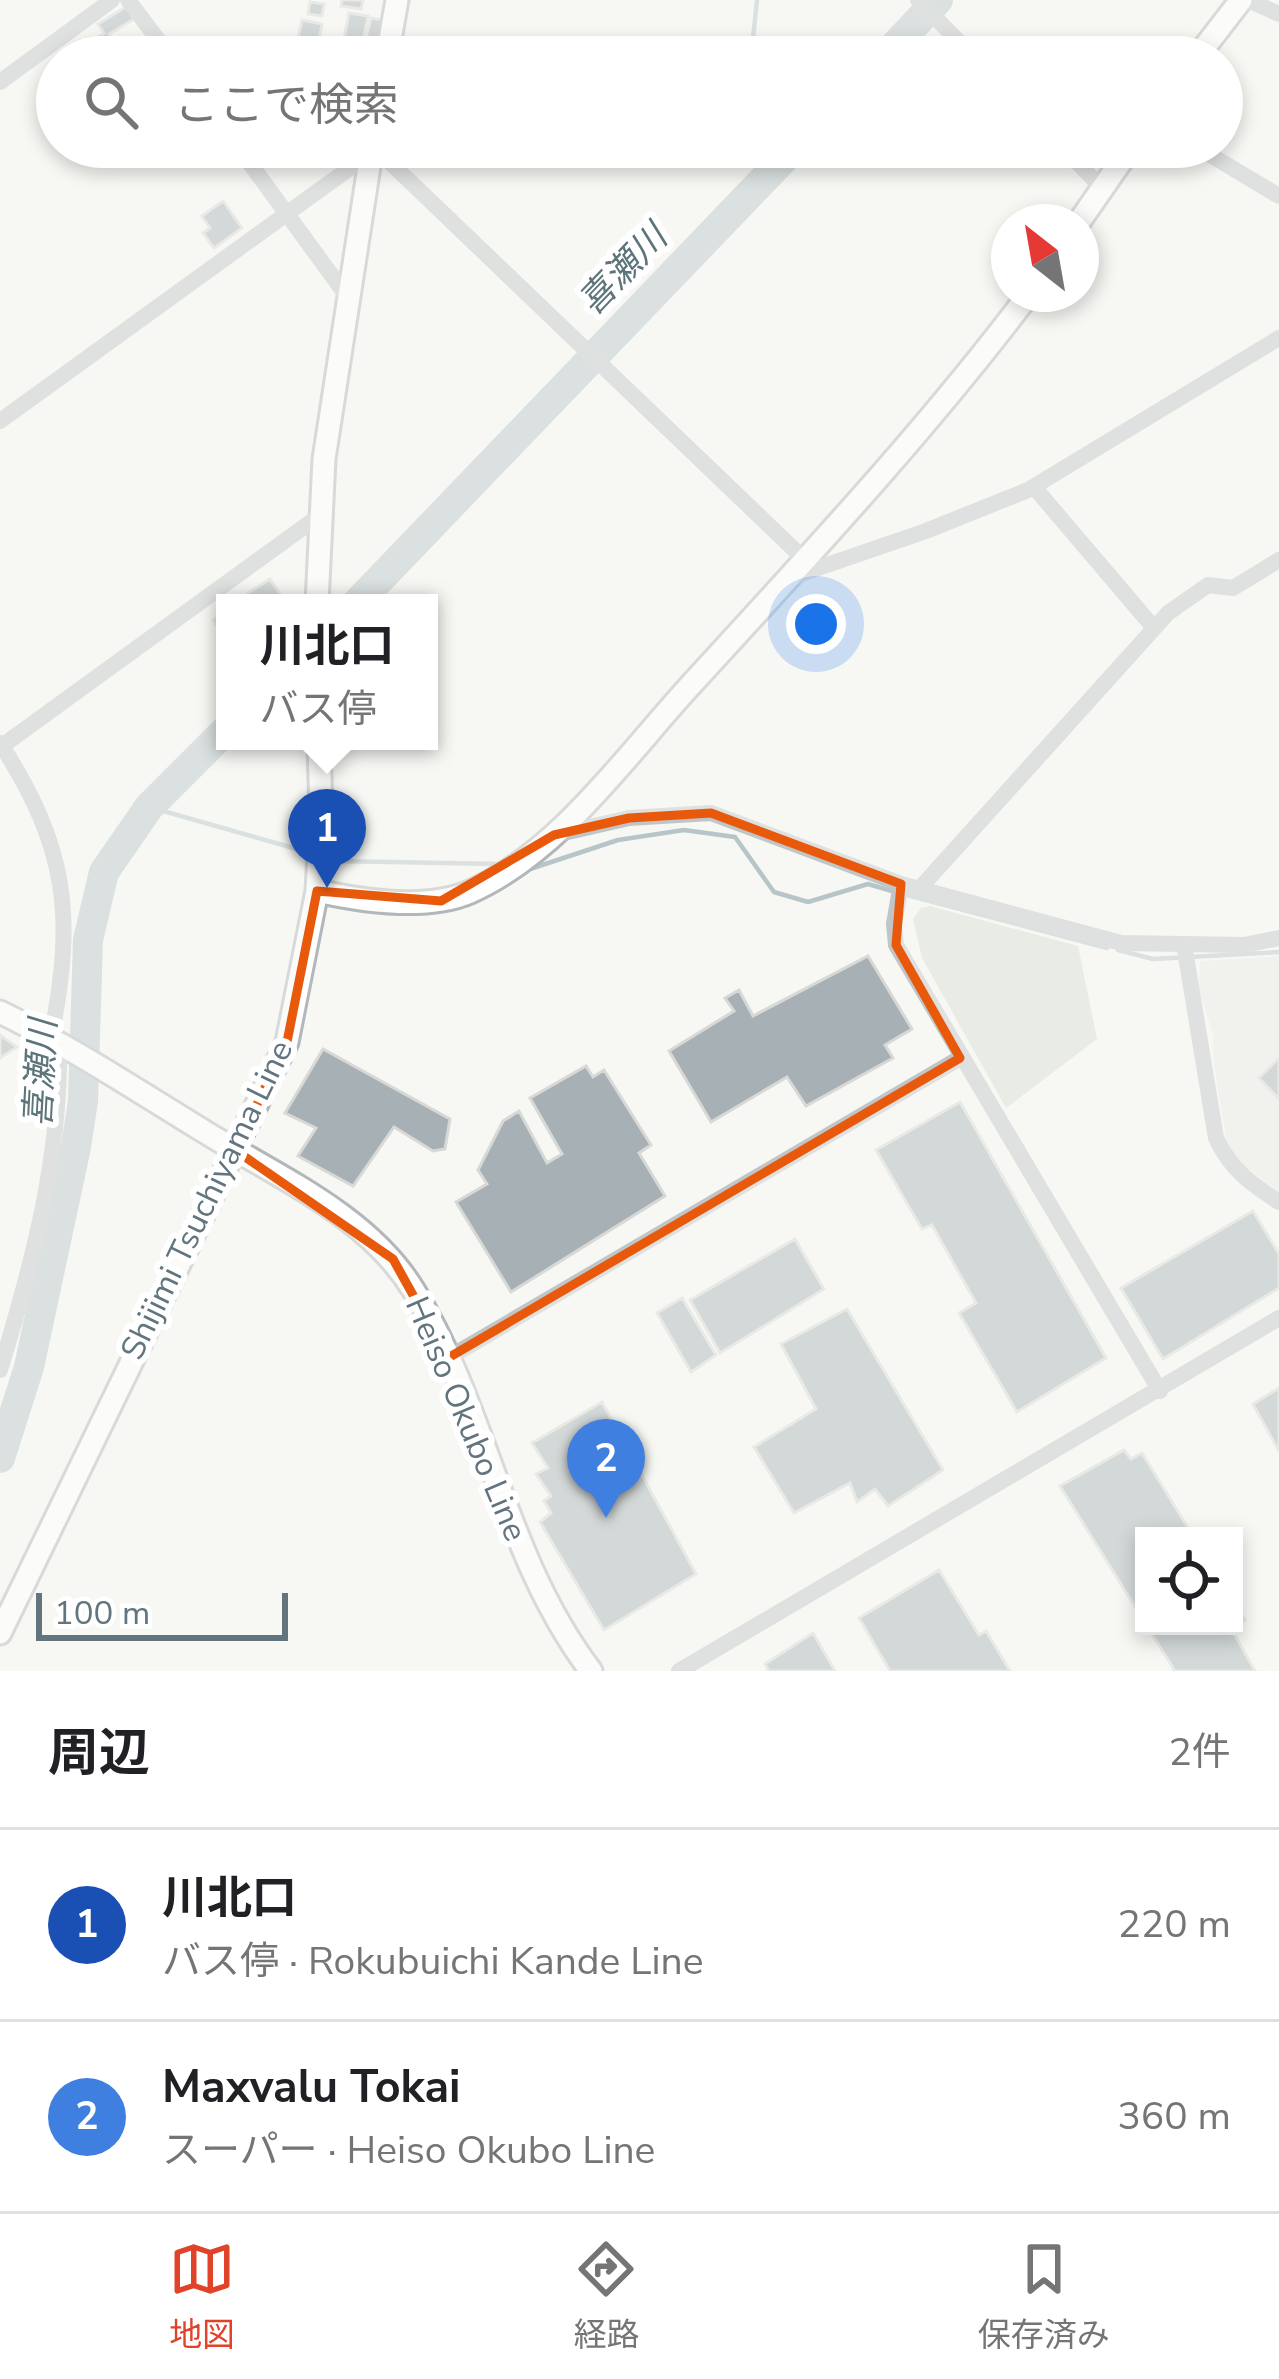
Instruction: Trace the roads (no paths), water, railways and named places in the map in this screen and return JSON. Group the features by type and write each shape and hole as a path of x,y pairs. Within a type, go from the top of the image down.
{"main road":[{"path":"391,36 397,0"},
{"path":"1214,36 1244,0"},
{"path":"317,594 324,458 370,168"},
{"path":"1092,204 1117,168"},
{"path":"317,891 394,901 441,901 470,892 554,835 788,578 1015,312"},
{"name":"Shijimi Tsuchiyama Line","path":"0,1634 287,1042 317,891 319,750"},
{"name":"Heiso Okubo Line","path":"0,1012 116,1077 358,1226 393,1259 416,1292 448,1358 541,1595 584,1668"}],"street":[{"path":"63,36 112,0"},
{"path":"128,0 155,36"},
{"path":"918,0 954,36"},
{"path":"1244,0 1279,14"},
{"path":"0,82 36,56"},
{"path":"254,168 349,299"},
{"path":"0,421 347,168"},
{"path":"393,168 804,559"},
{"path":"1082,168 1103,189"},
{"path":"1232,168 1279,196"},
{"path":"788,578 926,531 1034,487 1279,338"},
{"path":"1034,487 1154,628"},
{"path":"0,1370 33,1262 61,1094 57,1042 66,902 45,826 1,745 319,516"},
{"path":"921,887 1168,613 1208,585 1233,589 1279,560"},
{"path":"554,835 629,818 711,813 901,884 1121,943 1244,945 1279,938"},
{"path":"901,884 896,945 1160,1391"},
{"path":"1184,944 1216,1138 1228,1164 1241,1178 1279,1202"},
{"path":"448,1358 960,1058"},
{"path":"679,1671 1279,1318"}],"waterway":[{"path":"753,36 757,0"},
{"name":"喜瀬川","path":"904,36 938,0"},
{"path":"769,168 769,173"},
{"name":"喜瀬川","path":"366,594 775,168"},
{"name":"喜瀬川","path":"0,1458 29,1367 76,1147 83,1101 88,940 104,872 149,807 216,740"},
{"path":"149,807 297,849"},
{"path":"521,872 618,840 684,830 735,837 774,892 808,902 868,884 892,891"},
{"path":"334,861 500,864"},
{"path":"903,894 1107,948"},
{"path":"1118,950 1153,959 1279,952"}],"place":[{"name":"川北口","path":"327,888"},
{"name":"Maxvalu Tokai","path":"606,1518"}]}
